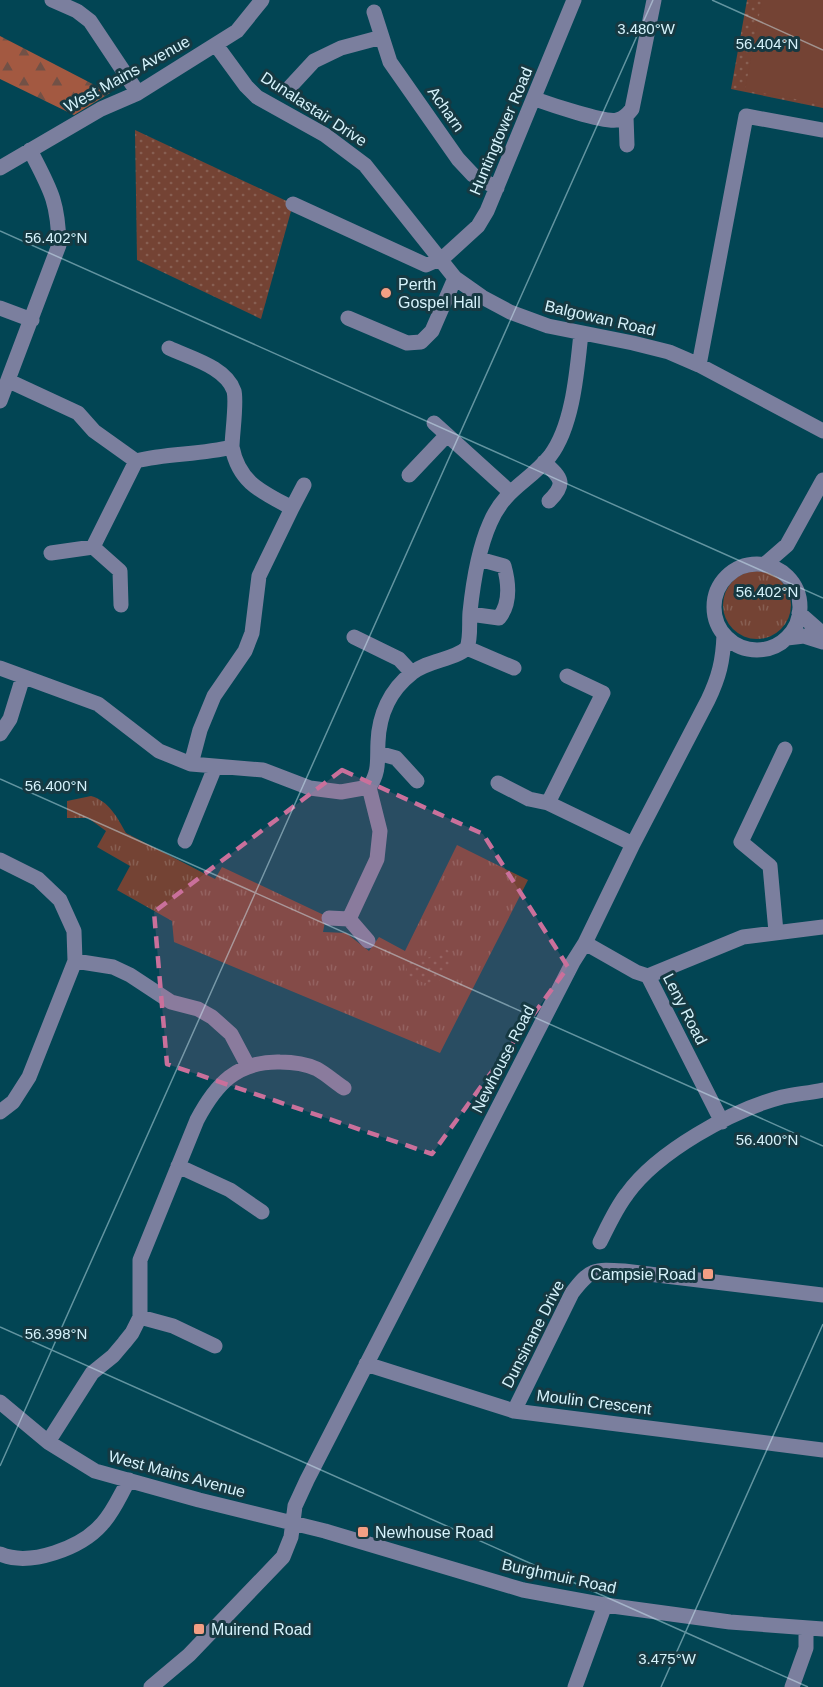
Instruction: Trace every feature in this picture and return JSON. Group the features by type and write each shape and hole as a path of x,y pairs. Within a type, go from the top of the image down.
{"street":[{"path":"52,0 77,11 90,21 138,93"},
{"name":"West Mains Avenue","path":"0,168 101,109 138,93 216,45 237,31 262,0"},
{"name":"Huntingtower Road","path":"438,258 444,257 478,226 535,99 574,0"},
{"path":"535,99 616,121 626,116 632,109 654,0"},
{"name":"Acharn","path":"374,12 390,62 454,153 473,175 497,188"},
{"path":"289,88 314,61 341,48 382,37"},
{"name":"Dunalastair Drive","path":"216,45 246,86 257,97 325,135 365,165 438,258"},
{"path":"626,116 627,145"},
{"path":"699,365 746,116 823,130"},
{"path":"0,402 59,245 55,201 30,150"},
{"path":"293,204 426,265 438,258"},
{"name":"Balgowan Road","path":"438,258 454,278 510,312 548,326 669,352 699,365 823,431"},
{"path":"348,318 407,343 421,342 432,331 454,278"},
{"path":"0,308 32,320"},
{"path":"0,668 98,704 159,751 192,764 263,770 310,788 341,792 369,787 377,776 380,718 390,696 412,673 433,661 463,653 467,648 479,558 488,526 497,507 509,491 544,462 564,435 581,333"},
{"path":"170,348 212,368 225,378 234,392 231,447 235,462 243,477 262,492 292,508"},
{"path":"9,381 78,413 94,431 136,461"},
{"path":"434,423 509,491"},
{"path":"410,475 446,436"},
{"path":"93,547 136,461 154,456 207,453 231,447"},
{"path":"544,462 558,475 561,484 558,492 549,501"},
{"path":"764,565 787,545 823,480"},
{"path":"192,764 200,730 214,696 245,651 252,633 259,576 304,485"},
{"path":"787,545 792,581 798,595 799,614 795,628 787,638 765,649 741,647 724,635 717,624 714,611 715,598 720,586 728,576 739,568 764,565 778,570 792,581"},
{"path":"51,552 93,547 120,571 120,605"},
{"path":"470,614 499,618 507,608 508,579 504,566 479,558"},
{"path":"799,614 823,634"},
{"name":"Newhouse Road","path":"152,1687 189,1655 284,1557 294,1524 295,1506 306,1480 573,962 585,944 718,678 724,659 724,635"},
{"path":"787,638 804,636 823,642"},
{"path":"354,637 399,659 412,673"},
{"name":"Newhouse Road","path":"718,678 736,658 741,647"},
{"path":"467,648 514,668"},
{"path":"0,734 10,719 23,676"},
{"path":"548,803 603,693 567,676"},
{"path":"776,932 770,866 741,842 785,749"},
{"path":"378,753 396,758 417,781"},
{"path":"185,841 215,767"},
{"path":"498,783 529,799 548,803 633,844"},
{"path":"349,919 377,859 380,831 369,787"},
{"path":"0,860 38,879 60,900 74,931 75,961 29,1077 13,1102 0,1112"},
{"path":"329,918 349,919 368,941"},
{"path":"648,976 743,937 823,927"},
{"name":"Leny Road","path":"585,944 636,972 648,976 723,1122"},
{"path":"75,961 113,967 130,975 171,1002 198,1009 212,1017 231,1034 248,1066"},
{"path":"48,1442 92,1372 118,1350 132,1333 140,1317 140,1260 192,1129 206,1102 231,1075 248,1066 269,1062 293,1062 316,1068 344,1088"},
{"path":"600,1242 627,1194 646,1173 693,1137 749,1109 782,1097 823,1090"},
{"path":"178,1166 230,1190 262,1212"},
{"name":"Dunsinane Drive","path":"514,1411 572,1293 585,1275 600,1270 624,1271 823,1295"},
{"path":"140,1317 173,1326 215,1346"},
{"name":"Moulin Crescent","path":"366,1364 514,1411 823,1450"},
{"name":"West Mains Avenue","path":"0,1402 48,1442 95,1470 294,1524"},
{"path":"0,1554 18,1559 43,1555 72,1546 101,1526 129,1480"},
{"name":"Burghmuir Road","path":"294,1524 438,1563 523,1590 605,1605 730,1622 823,1629"},
{"path":"575,1687 605,1605"},
{"path":"792,1687 806,1648 806,1628"}],"highlighted area":[{"path":"342,770 483,834 568,967 432,1154 167,1064 154,912"}],"green space":[{"path":"747,0 823,0 823,108 731,89"},
{"path":"762,0 823,0 823,104 745,90"},
{"path":"0,36 110,93 74,115 0,79"},
{"path":"135,130 293,204 261,319 137,260"},
{"path":"757,571 770,574 781,581 788,592 791,605 788,618 781,629 770,636 757,639 744,636 733,629 726,618 723,605 726,592 733,581 744,574"},
{"path":"91,796 108,806 126,833 215,879 222,867 326,916 323,932 346,933 369,951 379,937 405,951 457,845 528,880 440,1053 174,942 172,921 117,890 130,866 97,847 106,831 88,818 67,818 67,801"},
{"path":"445,947 450,953 448,968 445,975 434,985 418,981 408,975 405,964 431,956"}],"place":[{"name":"Perth Gospel Hall","path":"386,293"},
{"name":"Campsie Road","path":"708,1274"},
{"name":"Newhouse Road","path":"363,1532"},
{"name":"Muirend Road","path":"199,1629"}]}
